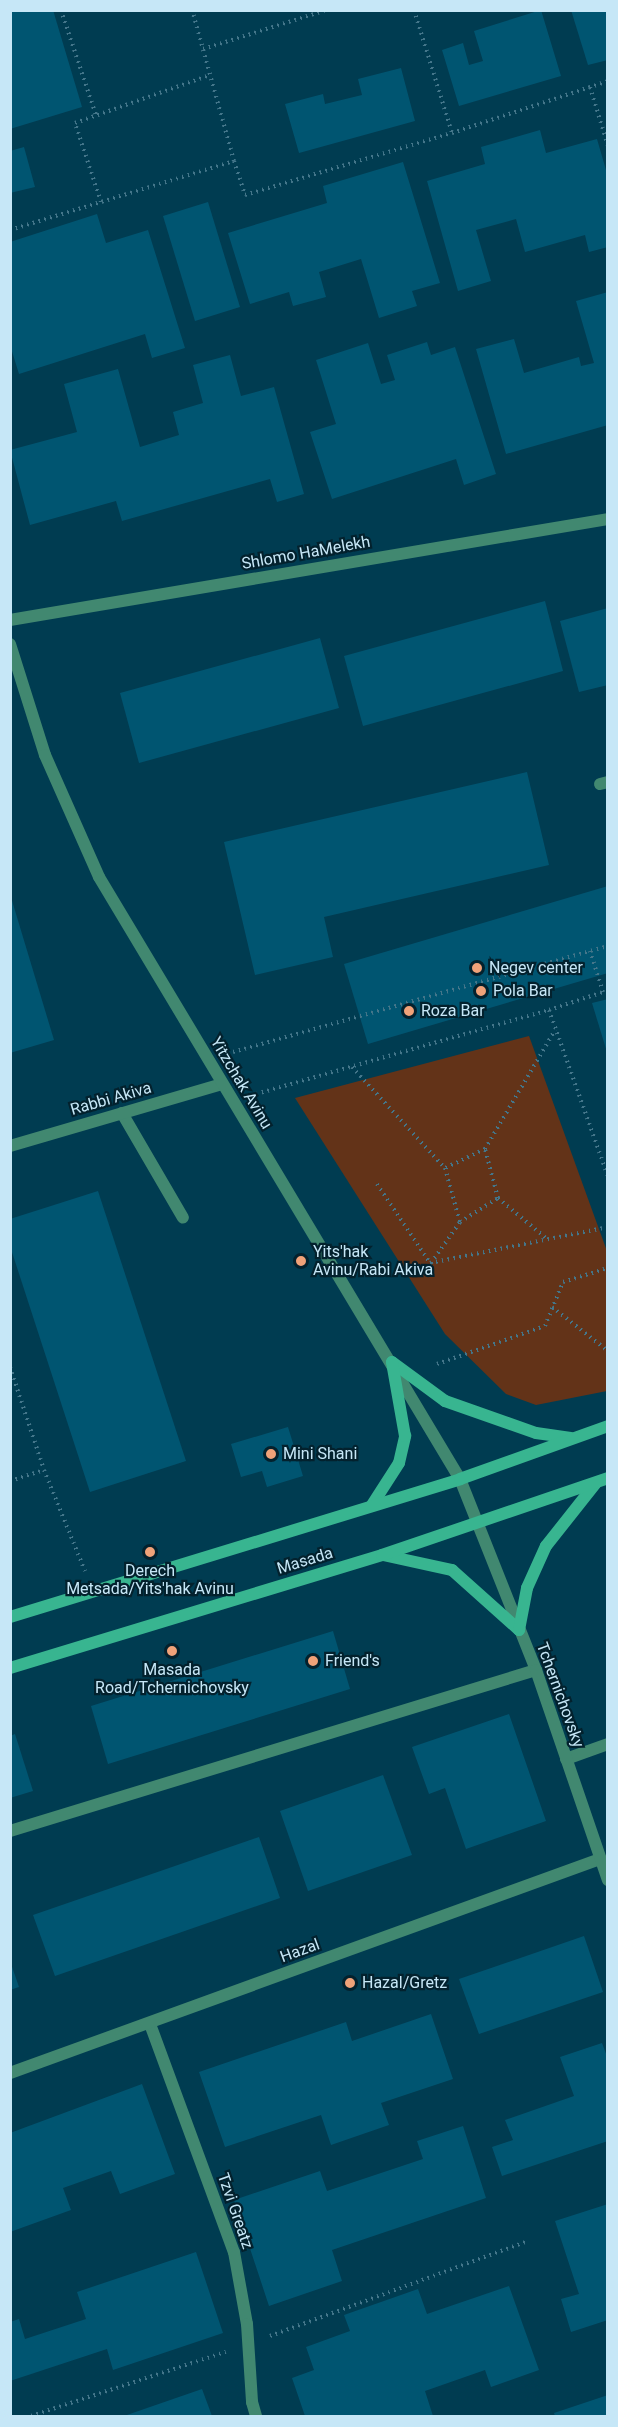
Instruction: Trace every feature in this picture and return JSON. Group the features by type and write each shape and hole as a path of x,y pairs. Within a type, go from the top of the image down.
{"main road":[{"path":"392,1362 444,1401 537,1433 573,1438"},
{"path":"372,1505 399,1463 405,1436 392,1362"},
{"name":"Masada","path":"10,1617 460,1479 608,1426"},
{"path":"519,1630 527,1588 546,1546 602,1480"},
{"name":"Masada","path":"10,1668 382,1555 602,1480"},
{"path":"382,1555 452,1570 519,1630"}],"street":[{"name":"Shlomo HaMelekh","path":"10,620 608,519"},
{"name":"Yitzchak Avinu","path":"10,645 45,755 99,877 232,1101 392,1362 460,1479 475,1524"},
{"name":"Rabbi Akiva","path":"10,1146 222,1084"},
{"path":"122,1113 183,1218"},
{"name":"Tchernichovsky","path":"475,1524 536,1670 608,1880"},
{"path":"10,1831 536,1670"},
{"path":"566,1759 608,1744"},
{"name":"Hazal","path":"10,2073 150,2024 600,1858"},
{"name":"Tzvi Greatz","path":"150,2024 234,2252 248,2344 252,2402 256,2416"}],"path":[{"path":"61,10 96,115"},
{"path":"192,10 245,195 452,133 608,81"},
{"path":"203,49 327,10"},
{"path":"414,10 452,133"},
{"path":"100,202 75,123 210,75"},
{"path":"591,87 608,146"},
{"path":"10,230 234,161"},
{"path":"207,1059 608,946"},
{"path":"232,1101 549,1010 603,992 590,951"},
{"path":"549,1010 608,1177"},
{"path":"445,1168 485,1149 555,1029"},
{"path":"352,1067 445,1168 460,1222"},
{"path":"485,1149 498,1198 547,1239"},
{"path":"377,1184 430,1263"},
{"path":"430,1263 460,1222 498,1198"},
{"path":"430,1263 608,1227"},
{"path":"408,1374 545,1326 563,1282 608,1268"},
{"path":"552,1307 608,1351"},
{"path":"10,1367 44,1470 93,1591"},
{"path":"10,1481 44,1470"},
{"path":"31,2416 248,2344 526,2242"}],"shaded area":[{"path":"529,1036 608,1254 607,1391 536,1405 506,1394 445,1334 295,1098"}],"building":[{"path":"10,10 53,10 82,107 10,129"},
{"path":"541,10 561,76 459,106 442,50 463,43 469,65 483,61 474,31"},
{"path":"571,10 608,10 608,60 588,65"},
{"path":"401,68 415,121 299,153 285,104 323,94 325,104 362,95 358,79"},
{"path":"540,130 546,153 597,139 608,177 608,247 589,252 585,235 525,252 516,219 476,230 491,281 458,291 427,181 485,164 481,147"},
{"path":"24,147 35,187 10,193 10,151"},
{"path":"403,162 440,283 412,291 417,306 379,318 361,259 319,272 326,297 293,306 289,292 250,304 228,233 327,203 323,186"},
{"path":"208,202 240,307 195,321 163,216"},
{"path":"97,214 106,243 148,230 185,348 152,358 145,334 19,374 10,345 10,242"},
{"path":"608,292 608,425 506,454 476,349 514,339 524,373 579,357 581,366 594,363 576,301"},
{"path":"427,342 431,355 455,347 496,474 464,485 456,459 332,499 310,432 336,424 316,360 368,343 381,384 395,380 387,355"},
{"path":"230,355 241,396 274,387 304,494 277,502 270,479 122,521 116,501 30,525 10,450 77,432 64,384 118,369 140,447 179,435 173,412 203,403 193,365"},
{"path":"545,601 563,671 363,726 344,656"},
{"path":"608,608 608,685 579,692 560,621"},
{"path":"320,638 339,708 139,763 120,693"},
{"path":"527,772 549,865 324,917 333,957 255,975 224,842"},
{"name":"Negev center","path":"608,886 608,973 368,1044 344,964"},
{"path":"10,894 54,1040 10,1053"},
{"name":"Negev center","path":"608,999 608,1052 607,1052 592,1003"},
{"path":"98,1191 186,1461 90,1492 10,1246 10,1219"},
{"path":"288,1427 303,1476 267,1487 262,1471 241,1477 231,1444"},
{"path":"333,1631 350,1689 108,1764 91,1706"},
{"path":"509,1714 546,1821 466,1849 445,1788 429,1794 412,1747"},
{"path":"15,1734 33,1791 10,1798 10,1736"},
{"path":"383,1775 412,1855 308,1891 280,1811"},
{"path":"259,1837 280,1898 55,1976 33,1915"},
{"path":"584,1936 603,1992 479,2034 459,1979"},
{"path":"10,1961 19,1987 10,1990"},
{"path":"431,2014 453,2079 381,2103 389,2125 331,2145 321,2115 225,2147 199,2072 346,2022 352,2041"},
{"path":"602,2043 608,2059 608,2141 502,2176 492,2147 513,2140 505,2120 574,2096 560,2057"},
{"path":"142,2084 175,2174 120,2194 111,2171 63,2188 71,2210 10,2232 10,2133"},
{"path":"463,2126 486,2198 332,2250 342,2281 269,2306 234,2200 320,2171 327,2191 423,2159 417,2141"},
{"path":"608,2204 608,2320 571,2332 561,2299 579,2294 555,2221"},
{"path":"196,2252 223,2333 113,2370 107,2349 10,2381 10,2322 19,2319 25,2339 86,2319 77,2292"},
{"path":"509,2286 539,2370 491,2387 485,2370 425,2391 433,2416 305,2416 292,2378 314,2370 306,2347 350,2331 344,2315 418,2289 427,2314"},
{"path":"202,2389 212,2416 124,2416"},
{"path":"608,2395 608,2416 555,2416 554,2413"}],"place":[{"name":"Negev center","path":"477,968"},
{"name":"Pola Bar","path":"481,991"},
{"name":"Roza Bar","path":"409,1011"},
{"name":"Yits'hak Avinu/Rabi Akiva","path":"301,1261"},
{"name":"Mini Shani","path":"271,1454"},
{"name":"Derech Metsada/Yits'hak Avinu","path":"150,1552"},
{"name":"Masada Road/Tchernichovsky","path":"172,1651"},
{"name":"Friend's","path":"313,1661"},
{"name":"Hazal/Gretz","path":"350,1983"}]}
